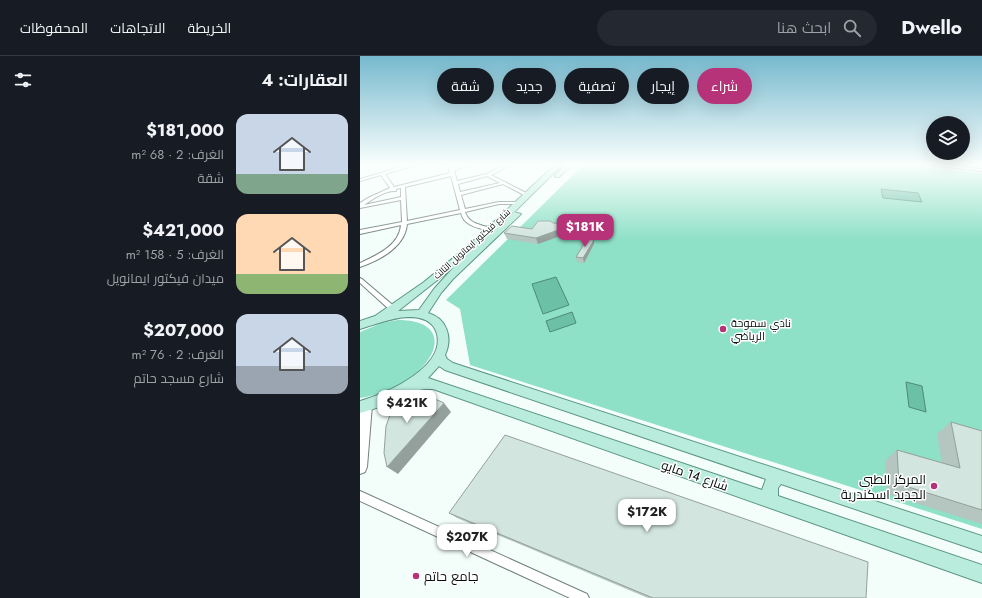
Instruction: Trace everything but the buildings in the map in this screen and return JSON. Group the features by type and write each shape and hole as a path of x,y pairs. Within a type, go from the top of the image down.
{"main road":[{"name":"شارع فيكتور ايمانويل الثالث","path":"379,318 414,294 444,270 533,189"},
{"name":"شارع فيكتور ايمانويل الثالث","path":"422,315 432,298 444,283 543,189"},
{"path":"414,294 421,298 432,298"},
{"path":"360,325 379,318 398,314 422,315 432,319 440,326 443,336 442,345 438,355 429,368 408,386 388,398 363,406 360,467"},
{"name":"شارع 14 مايو","path":"438,355 442,362 449,367 982,544"},
{"name":"شارع 14 مايو","path":"408,386 421,383 433,384 982,574"},
{"path":"772,502 770,490 771,484 778,477"}],"street":[{"path":"360,265 382,254 398,242 405,230 403,189"},
{"path":"457,189 461,211 469,222 490,229"},
{"path":"458,194 478,189"},
{"path":"518,189 528,194"},
{"path":"360,206 372,198 394,190"},
{"path":"360,206 404,198"},
{"path":"360,232 502,202 519,203"},
{"path":"360,280 393,309"},
{"path":"360,496 583,598"}],"shaded area":[{"name":"نادي سموحة الرياضي","path":"558,189 982,189 982,529 470,365 460,309 446,300"},
{"path":"881,189 918,193 922,202 883,198"},
{"path":"556,277 569,305 543,314 532,284"},
{"path":"572,312 576,323 550,332 546,321"},
{"path":"398,320 414,321 425,326 432,332 434,348 422,368 411,377 380,393 360,398 360,332 382,323"},
{"path":"906,382 922,386 926,412 909,407"}],"place":[{"name":"نادي سموحة الرياضي","path":"723,329"},
{"name":"المركز الطبى الجديد اسكندرية","path":"934,486"},
{"name":"جامع حاتم","path":"416,576"}]}
